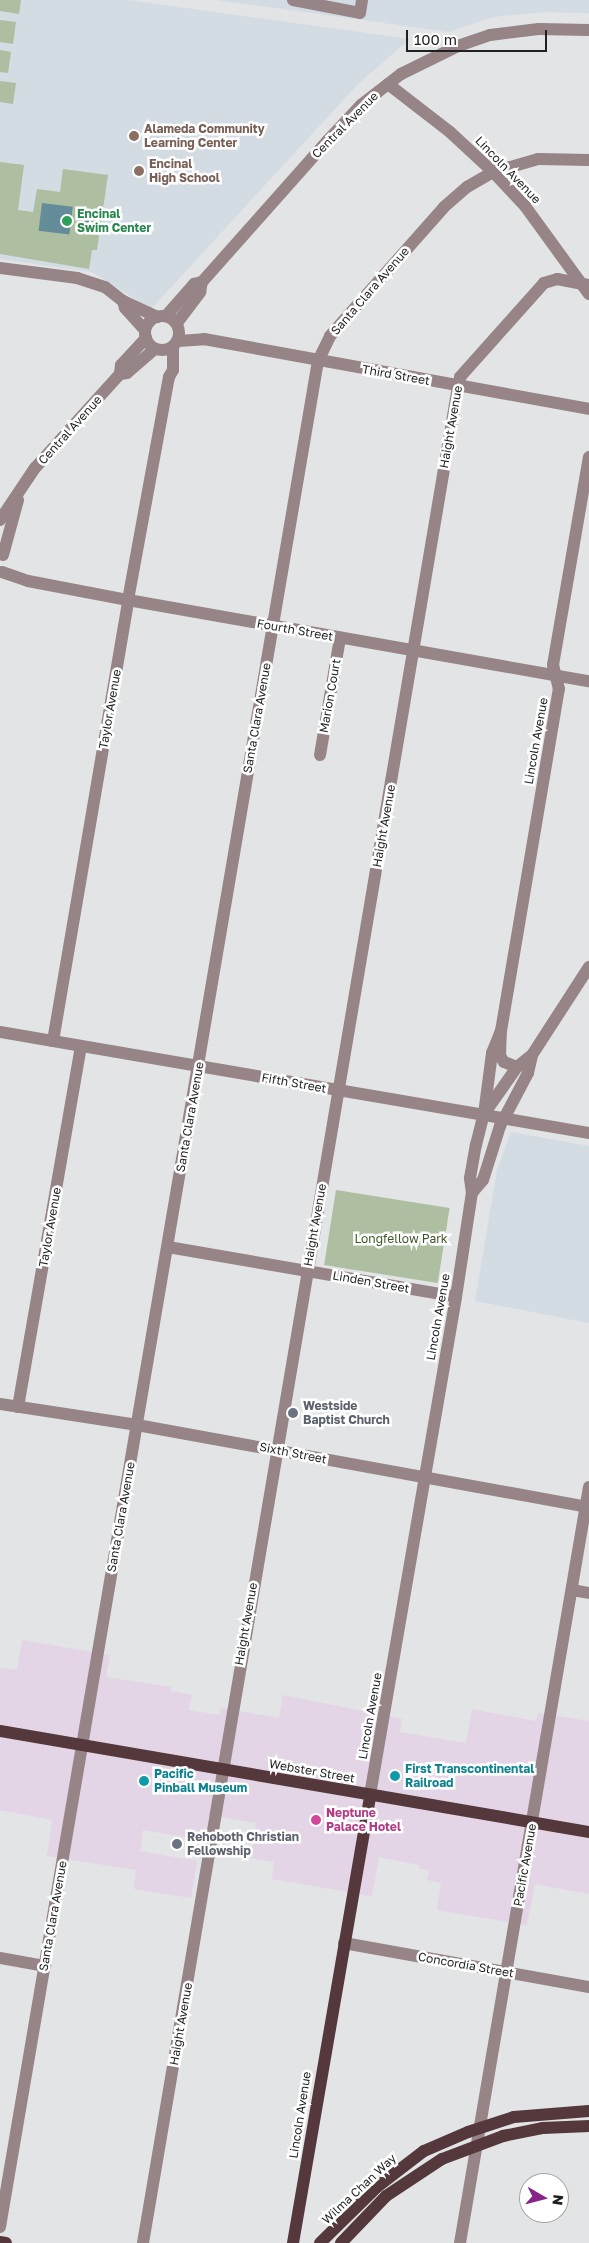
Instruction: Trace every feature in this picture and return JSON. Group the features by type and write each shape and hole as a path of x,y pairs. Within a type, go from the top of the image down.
{"main road":[{"name":"Webster Street","path":"0,1731 589,1832"},
{"name":"Lincoln Avenue","path":"293,2243 370,1795"},
{"name":"Wilma Chan Way","path":"320,2243 398,2168 424,2151 480,2128 542,2113 589,2111"},
{"name":"Wilma Chan Way","path":"341,2243 370,2211 403,2183 442,2159 477,2144 523,2131 589,2126"},
{"path":"0,2242 6,2243"}],"street":[{"path":"293,0 360,13 362,0"},
{"name":"Central Avenue","path":"120,374 127,373 170,340 200,292 202,282 328,140 388,84 432,57 490,35 539,29 589,30"},
{"name":"Lincoln Avenue","path":"388,84 450,132 493,172 525,206 587,288"},
{"name":"Santa Clara Avenue","path":"0,2227 318,361 330,336 444,207 467,187 493,172 538,159 589,160"},
{"path":"0,268 77,278 105,287 123,300 161,316 170,340"},
{"name":"Haight Avenue","path":"143,2243 276,1449 460,377 534,291 544,283 557,279 587,288"},
{"name":"Central Avenue","path":"0,520 48,453 120,374 121,366 161,316 194,284 202,282"},
{"path":"123,300 126,308 146,334 170,340"},
{"name":"Third Street","path":"170,340 204,339 589,409"},
{"name":"Taylor Avenue","path":"53,1041 168,377 170,340"},
{"name":"Lincoln Avenue","path":"517,1066 504,1062 500,1056 501,1031 559,689 553,664 589,457"},
{"name":"Central Avenue","path":"1,573 1,554 23,488"},
{"name":"Fourth Street","path":"1,573 128,600 589,681"},
{"name":"Marion Court","path":"320,755 340,638"},
{"path":"486,1167 484,1114 517,1066 532,1055 589,967"},
{"name":"Lincoln Avenue","path":"370,1795 456,1297 472,1193 470,1178 484,1114 492,1053 501,1031"},
{"name":"Fifth Street","path":"0,1032 589,1133"},
{"name":"Taylor Avenue","path":"18,1407 81,1046"},
{"name":"Lincoln Avenue","path":"472,1193 482,1180 504,1117 528,1074 532,1055"},
{"name":"Linden Street","path":"168,1247 456,1297"},
{"name":"Sixth Street","path":"0,1404 276,1449 586,1507"},
{"name":"Pacific Avenue","path":"460,2243 589,1487"},
{"path":"572,1590 589,1593"},
{"name":"Concordia Street","path":"344,1943 589,1987"},
{"path":"0,1958 44,1966"}],"shaded area":[{"name":"Encinal High School","path":"0,0 128,0 410,39 358,84 151,309 92,272 0,259"},
{"path":"217,0 589,0 589,13 544,12 493,17 449,32"},
{"path":"511,1132 589,1146 589,1323 475,1301 497,1170"},
{"path":"22,1640 110,1655 106,1677 171,1687 171,1691 192,1695 189,1710 219,1715 221,1708 279,1718 283,1695 402,1719 400,1732 466,1743 472,1709 536,1721 538,1713 589,1721 589,1894 535,1884 527,1925 437,1910 441,1883 427,1880 429,1870 419,1869 419,1865 379,1857 372,1896 272,1879 274,1862 251,1858 256,1823 209,1815 204,1840 143,1830 140,1851 197,1861 191,1898 134,1889 136,1870 47,1856 52,1820 0,1810 0,1668 17,1670"}],"green space":[{"path":"0,0 21,0 19,14 0,11"},
{"path":"0,20 16,22 13,44 0,42"},
{"path":"0,50 11,52 8,73 0,72"},
{"path":"0,81 16,83 13,104 0,102"},
{"name":"Encinal Swim Center","path":"0,162 24,165 18,210 33,212 37,189 60,192 63,169 108,175 97,250 92,250 89,269 0,254"},
{"name":"Longfellow Park","path":"336,1190 450,1208 438,1283 324,1265"}],"water":[{"name":"Encinal Swim Center","path":"42,203 73,207 69,235 39,231"},
{"path":"81,208 93,210 89,235 77,233"}],"place":[{"name":"Alameda Community Learning Center","path":"134,136"},
{"name":"Encinal High School","path":"139,171"},
{"name":"Encinal Swim Center","path":"67,221"},
{"name":"Westside Baptist Church","path":"293,1413"},
{"name":"First Transcontinental Railroad","path":"395,1776"},
{"name":"Pacific Pinball Museum","path":"144,1781"},
{"name":"Neptune Palace Hotel","path":"316,1820"},
{"name":"Rehoboth Christian Fellowship","path":"177,1844"}]}
